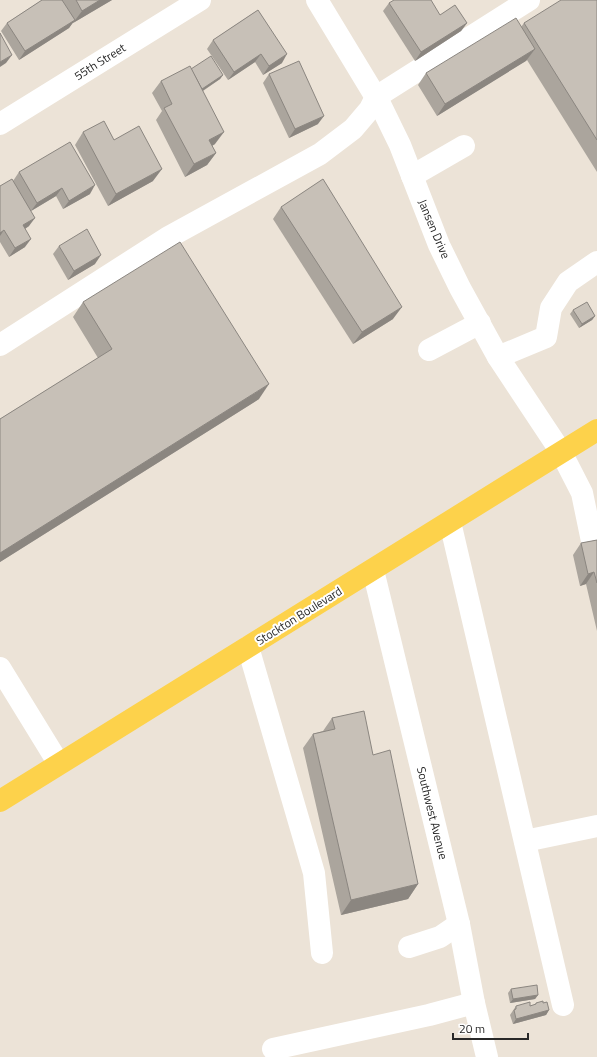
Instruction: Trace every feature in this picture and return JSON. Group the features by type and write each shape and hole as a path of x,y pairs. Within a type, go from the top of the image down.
{"main road":[{"name":"Stockton Boulevard","path":"0,801 597,430"}],"street":[{"name":"55th Street","path":"0,124 200,0"},
{"name":"Jansen Drive","path":"317,0 376,97 400,145 439,245 498,357 561,452 582,493 593,546"},
{"path":"0,344 168,238 320,154 353,129 370,109 376,97 529,0"},
{"path":"412,176 464,146"},
{"path":"498,357 546,337 551,308 568,282 597,262"},
{"path":"429,350 480,323"},
{"path":"450,522 563,1005"},
{"name":"Southwest Avenue","path":"373,570 459,924 474,1003 487,1057"},
{"path":"248,647 314,873 322,953"},
{"path":"0,668 59,764"},
{"path":"525,841 597,826"},
{"path":"409,947 440,937 459,924"},
{"path":"273,1049 474,1003"}],"building":[{"path":"42,0 62,0 75,20 25,51 7,23"},
{"path":"76,0 100,0 82,11"},
{"path":"394,0 431,0 440,15 455,5 467,23 421,52 389,3"},
{"path":"561,0 597,0 597,140 524,23"},
{"path":"258,10 287,54 269,66 261,54 234,72 213,40"},
{"path":"516,18 535,49 445,104 426,73"},
{"path":"0,33 12,55 0,62"},
{"path":"211,56 223,75 202,89 191,69"},
{"path":"299,61 324,116 295,129 269,74"},
{"path":"190,66 224,132 209,140 216,153 194,164 164,108 172,104 161,81"},
{"path":"104,121 114,140 139,126 162,169 116,194 83,132"},
{"path":"70,142 95,185 69,201 62,188 37,203 19,172"},
{"path":"12,179 35,218 23,225 31,239 15,248 4,230 0,233 0,186"},
{"path":"323,179 402,307 362,332 281,207"},
{"path":"87,229 101,255 74,271 59,246"},
{"path":"180,242 269,384 0,553 0,419 112,349 83,302"},
{"path":"587,302 595,316 582,324 573,310"},
{"path":"597,540 597,583 594,572 588,574 581,543"},
{"path":"364,711 373,755 390,750 418,884 351,900 313,734 335,729 332,718"},
{"path":"537,985 538,995 513,999 511,989"},
{"path":"543,1001 543,1003 547,1002 549,1010 516,1019 514,1010 516,1009 516,1006 530,1002 530,1006"}]}
